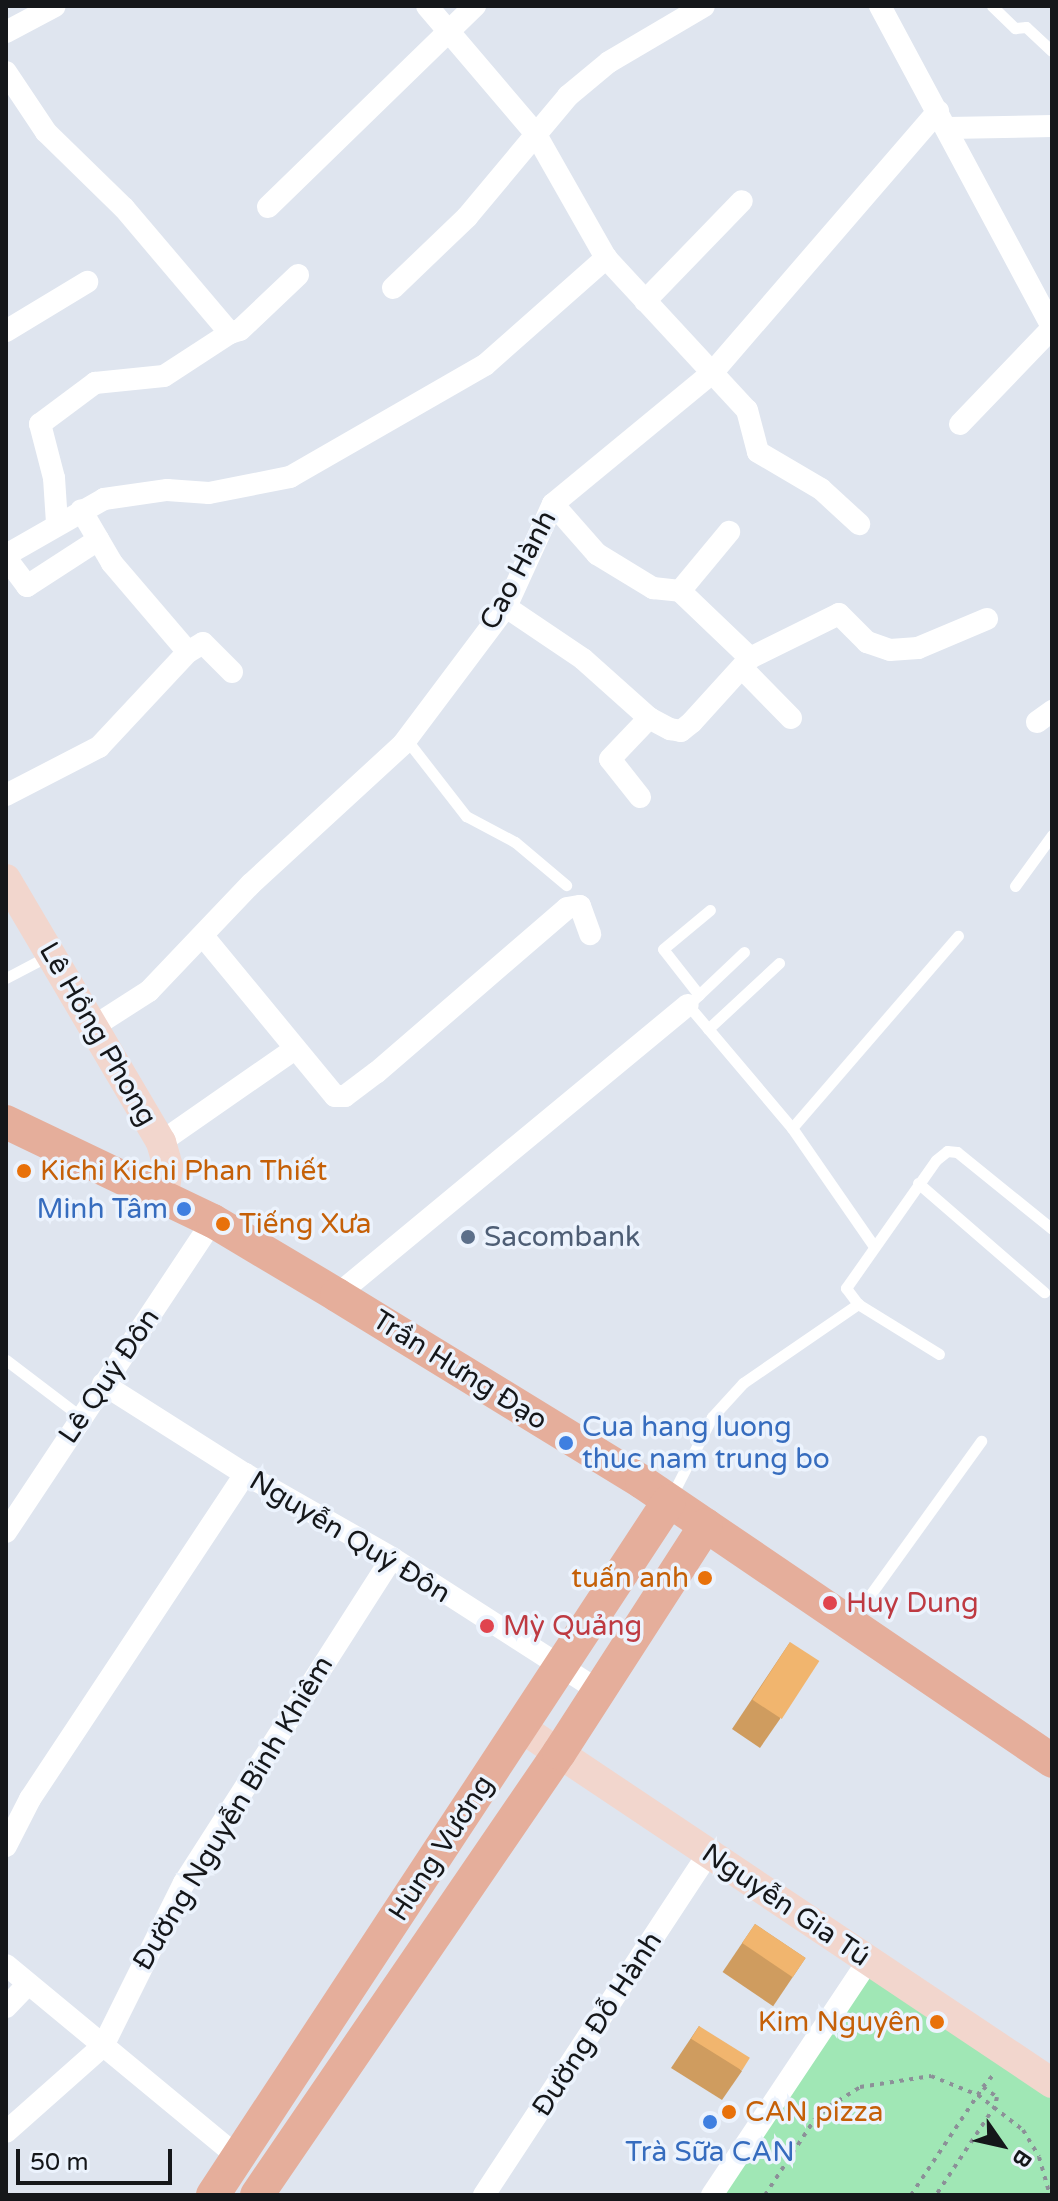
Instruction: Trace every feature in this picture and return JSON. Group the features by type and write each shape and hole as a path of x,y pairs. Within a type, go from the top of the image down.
{"main road":[{"name":"Trần Hưng Đạo","path":"6,1122 213,1221 337,1295 706,1525 1052,1761"},
{"name":"Hùng Vương","path":"213,2195 669,1501"},
{"name":"Hùng Vương","path":"257,2195 559,1753 706,1525"}],"street":[{"path":"6,32 55,6"},
{"path":"427,6 535,133 606,258 753,419 758,452 821,489 859,524"},
{"path":"268,207 475,6"},
{"path":"393,288 467,217 568,96 609,62 704,6"},
{"path":"880,6 1052,328 960,424"},
{"path":"6,72 46,132 124,208 230,333"},
{"path":"943,120 1052,126"},
{"name":"Cao Hành","path":"96,1025 149,991 406,739 506,607 553,504 712,373 943,120"},
{"path":"645,301 742,201"},
{"path":"98,540 27,586 6,557 57,523 104,499 167,490 209,493 290,477 485,365 606,258"},
{"path":"57,523 54,478 40,424 95,383 164,376 230,333 240,330 298,275"},
{"path":"6,331 87,282"},
{"path":"553,504 597,554 630,577 653,588 680,591 791,718"},
{"path":"81,510 98,540 188,652"},
{"path":"680,591 729,532"},
{"path":"506,607 583,659 649,718 681,731 746,663 839,614 867,642 890,650 918,648 987,619"},
{"path":"6,795 99,747 188,652 203,643 232,672"},
{"path":"640,797 610,759 649,718"},
{"name":"Lê Hồng Phong","path":"6,879 96,1025 161,1142 168,1167 164,1197"},
{"path":"203,936 335,1096 345,1096 567,908 580,906 590,934"},
{"path":"337,1295 693,1000"},
{"path":"161,1142 295,1049"},
{"name":"Lê Quý Đôn","path":"6,1532 213,1221"},
{"name":"Nguyễn Quý Đôn","path":"103,1384 245,1474 392,1558 559,1669 598,1690"},
{"path":"6,1846 30,1799 245,1474"},
{"name":"Đường Nguyễn Bỉnh Khiêm","path":"6,2132 103,2046 184,1883 392,1558"},
{"name":"Nguyễn Gia Tú","path":"520,1727 1052,2083"},
{"name":"Đường Đỗ Hành","path":"484,2195 709,1853"},
{"path":"712,2195 868,1961"},
{"path":"6,1965 238,2157"},
{"path":"6,2007 28,1984"}],"lane":[{"path":"992,6 1015,28 1026,27 1052,51"},
{"path":"406,739 466,816 515,842 566,885"},
{"path":"1015,886 1052,835"},
{"path":"710,910 663,949 708,1029 792,1128 873,1245"},
{"path":"792,1128 958,936"},
{"path":"693,1000 744,952"},
{"path":"6,978 52,954"},
{"path":"708,1029 779,963"},
{"path":"939,1354 858,1304 846,1288 873,1245 936,1160 947,1151 957,1152 1052,1229"},
{"path":"918,1183 1044,1292"},
{"path":"669,1501 712,1417 743,1383 858,1304"},
{"path":"6,1360 81,1417"},
{"path":"849,1623 981,1441"}],"path":[{"path":"765,2195 815,2119 860,2087 931,2076 978,2095 1023,2130 1039,2157 1050,2195"},
{"path":"911,2195 978,2095"},
{"path":"936,2195 995,2106"}],"green space":[{"path":"867,1974 1052,2097 1052,2195 721,2195"}],"building":[{"path":"790,1642 819,1661 782,1719 752,1700"},
{"path":"755,1924 806,1958 793,1977 742,1943"},
{"path":"699,2026 750,2058 742,2071 691,2039"}],"place":[{"name":"Kichi Kichi Phan Thiết","path":"24,1171"},
{"name":"Minh Tâm","path":"184,1209"},
{"name":"Tiếng Xưa","path":"223,1224"},
{"name":"Sacombank","path":"468,1237"},
{"name":"Cua hang luong thuc nam trung bo","path":"566,1443"},
{"name":"tuấn anh","path":"705,1578"},
{"name":"Huy Dung","path":"830,1603"},
{"name":"Mỳ Quảng","path":"487,1626"},
{"name":"Kim Nguyên","path":"937,2022"},
{"name":"CAN pizza","path":"729,2112"},
{"name":"Trà Sữa CAN","path":"710,2122"}]}
